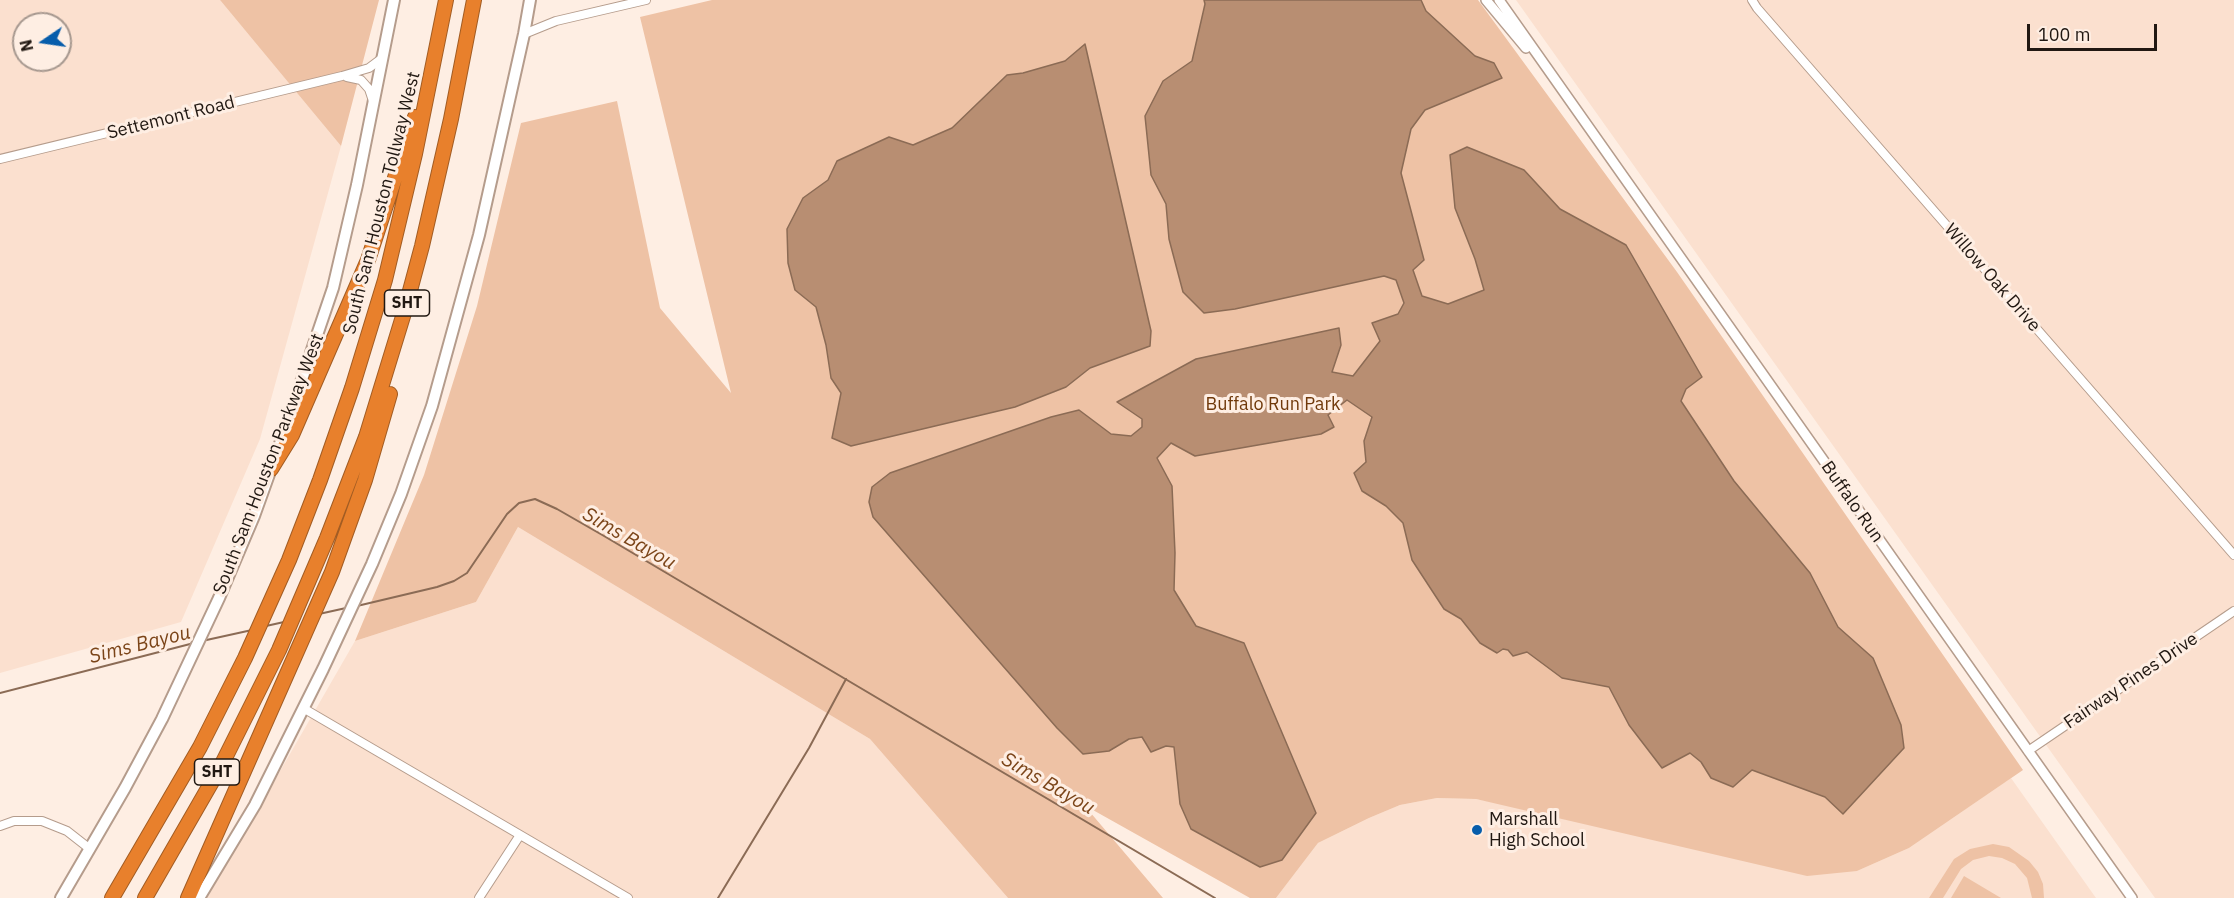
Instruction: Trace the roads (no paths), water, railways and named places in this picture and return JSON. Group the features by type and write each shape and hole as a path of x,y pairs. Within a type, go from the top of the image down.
{"highway":[{"name":"South Sam Houston Tollway West","path":"112,898 200,747 245,658 320,480 362,357 385,280 402,211 446,0"},
{"name":"SHT","path":"147,894 221,766 279,650 342,503 369,427 404,314 422,246 449,130 474,0"},
{"path":"271,470 292,435 368,260 437,49"},
{"path":"188,898 332,572 365,480 381,426 422,246"}],"main road":[{"name":"South Sam Houston Parkway West","path":"61,898 141,759 219,598 271,470 333,288 357,185 394,0"},
{"path":"199,898 255,805 323,669 372,564 401,494 432,406 479,235 530,0"}],"street":[{"path":"524,34 556,21 646,0"},
{"name":"Buffalo Run","path":"1486,0 1573,105"},
{"name":"Buffalo Run","path":"1499,0 2132,898"},
{"name":"Willow Oak Drive","path":"1752,0 1772,26 2234,555"},
{"name":"Settemont Road","path":"0,159 342,76 369,68 381,59"},
{"path":"342,76 361,80 369,90 373,102"},
{"name":"Fairway Pines Drive","path":"2028,751 2234,611"},
{"path":"303,708 628,898"},
{"path":"0,826 14,821 42,821 67,831 90,849"},
{"path":"479,898 520,835"}],"waterway":[{"name":"Sims Bayou","path":"357,606 454,581 467,573 507,514 519,503 535,499 604,536 1215,898"},
{"name":"Sims Bayou","path":"319,614 346,608"},
{"name":"Sims Bayou","path":"266,626 284,622"},
{"name":"Sims Bayou","path":"202,641 252,630"},
{"name":"Sims Bayou","path":"0,693 194,643"},
{"path":"718,898 809,748 846,679"}],"place":[{"name":"Marshall High School","path":"1477,830"}],"park label":[{"name":"Buffalo Run Park","path":"1273,405"}]}
